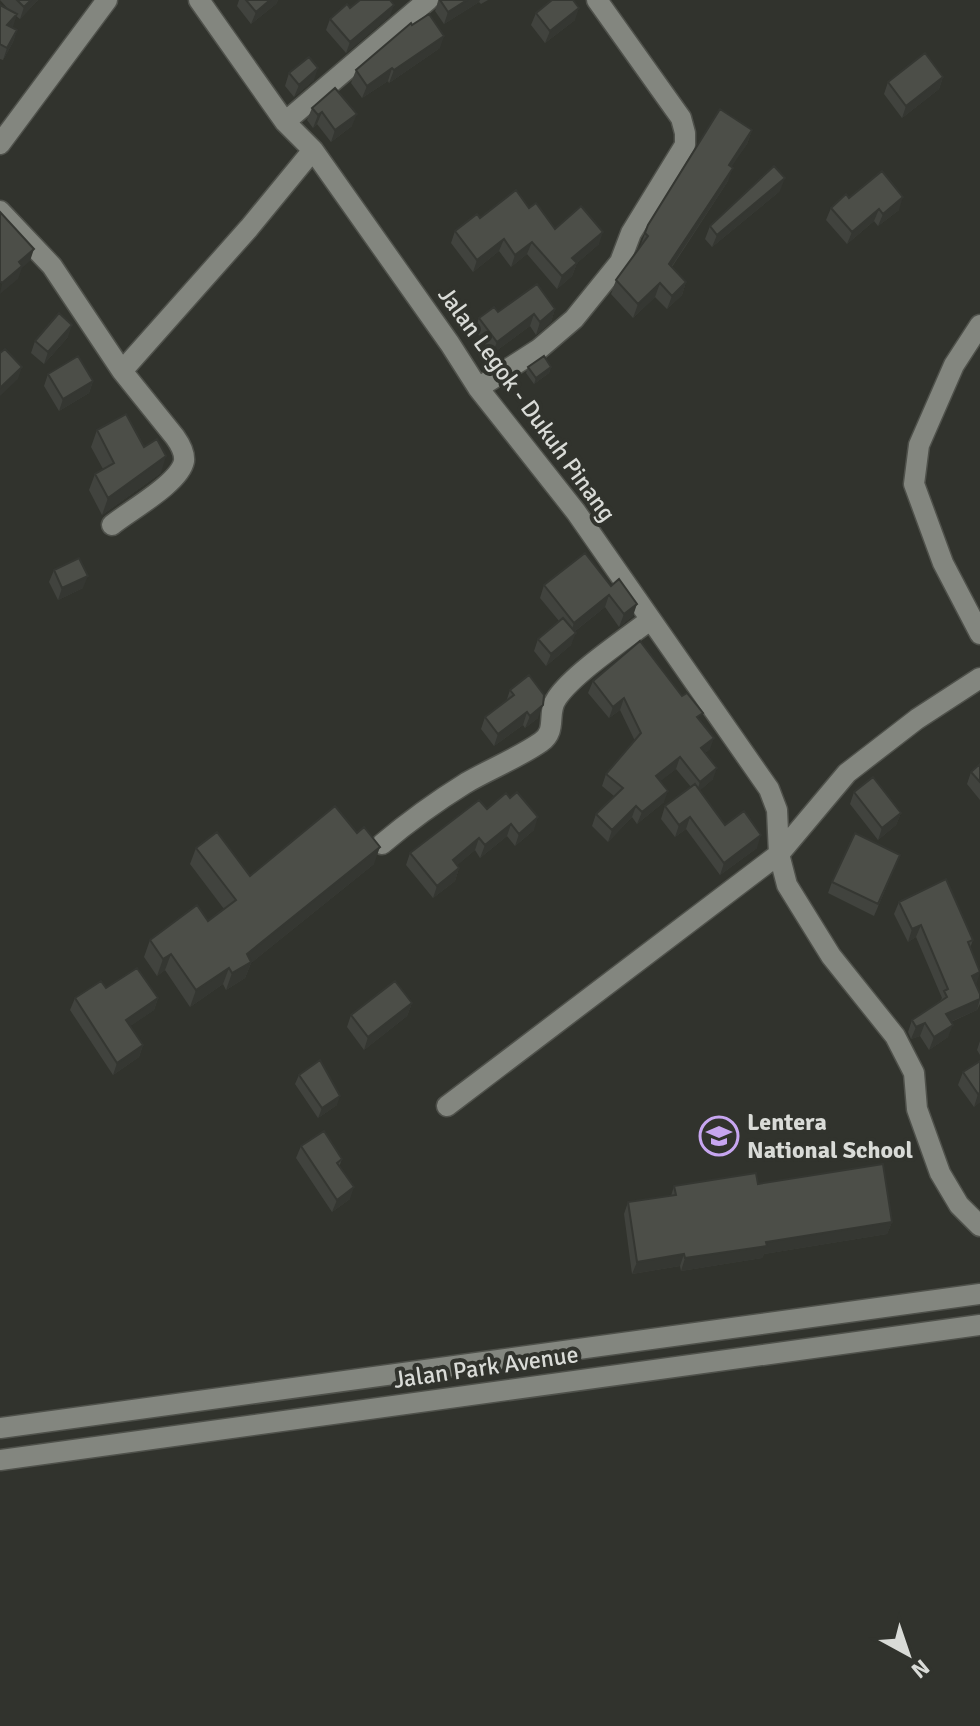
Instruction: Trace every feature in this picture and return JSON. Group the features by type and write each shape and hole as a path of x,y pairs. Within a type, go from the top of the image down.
{"street":[{"path":"0,144 107,0"},
{"name":"Jalan Legok - Dukuh Pinang","path":"199,0 285,122 313,150 478,388 576,512 769,789 777,810 779,854 787,885 831,956 895,1036 914,1073 917,1109 940,1173 959,1205 980,1226"},
{"path":"285,122 428,0"},
{"path":"478,388 539,349 574,319 620,262 631,233 685,145 681,118 597,0"},
{"path":"122,371 249,228 313,150"},
{"path":"0,211 52,266 122,371 181,446 184,461 175,477 112,525"},
{"path":"980,325 954,365 924,434 915,463 914,484 943,563 980,634"},
{"path":"382,844 404,825 464,785 543,741 552,729 552,711 557,698 596,662 650,620"},
{"path":"447,1106 779,854 847,773 917,719 980,678"},
{"name":"Jalan Park Avenue","path":"0,1428 980,1294"},
{"name":"Jalan Park Avenue","path":"0,1460 980,1325"}],"building":[{"path":"17,0 31,0 24,7"},
{"path":"246,0 270,0 256,12"},
{"path":"360,0 390,0 394,5 350,42 330,19 347,4 350,8"},
{"path":"440,0 467,0 448,12"},
{"path":"552,0 573,0 579,8 550,31 536,13"},
{"path":"0,5 17,14 7,25 17,30 7,48 0,44"},
{"path":"429,14 444,36 367,86 356,70 411,23"},
{"path":"925,53 943,77 906,106 888,82"},
{"path":"309,57 318,68 299,85 289,73"},
{"path":"335,88 357,114 335,130 322,112 318,115 312,108"},
{"path":"720,109 752,130 729,165 733,168 669,264 686,282 672,296 660,283 638,304 616,280 648,236 645,233 648,225"},
{"path":"774,166 785,178 717,235 710,226"},
{"path":"882,171 903,197 883,214 879,209 852,232 831,208 846,194 849,198"},
{"path":"516,190 529,208 536,203 555,229 581,206 603,232 572,258 577,263 562,276 532,242 515,255 504,239 477,260 455,231 477,214 480,218"},
{"path":"0,212 34,249 19,262 22,266 2,283 0,281"},
{"path":"537,284 555,309 540,322 534,314 497,342 479,318 494,307 498,312"},
{"path":"59,313 72,325 48,352 35,341"},
{"path":"5,349 22,367 0,388 0,353"},
{"path":"78,356 93,381 63,399 48,374"},
{"path":"544,356 551,367 536,378 528,367"},
{"path":"126,414 144,447 157,439 166,456 108,498 95,474 114,463 97,430"},
{"path":"585,553 611,586 619,579 637,604 624,614 609,595 574,623 544,585"},
{"path":"79,558 88,576 62,588 54,570"},
{"path":"563,618 576,633 551,654 538,639"},
{"path":"640,641 682,696 687,693 703,713 697,717 714,738 701,748 717,768 700,782 680,757 656,776 668,791 642,812 636,806 612,830 596,814 623,788 606,774 641,733 624,698 613,707 593,681"},
{"path":"529,675 544,695 543,705 530,716 527,712 498,734 485,717 514,695 510,690"},
{"path":"980,764 980,782 971,772"},
{"path":"873,777 901,813 882,828 854,792"},
{"path":"695,784 725,825 744,811 761,835 724,863 690,817 679,825 665,806"},
{"path":"517,792 538,817 519,834 511,824 485,845 479,838 453,860 459,868 437,886 410,853 479,800 487,809 506,793 510,798"},
{"path":"335,806 357,833 364,827 380,847 247,954 251,962 232,973 229,968 196,990 171,954 163,959 150,940 197,905 208,921 236,900 196,848 217,832 250,876"},
{"path":"855,833 900,855 878,904 832,882"},
{"path":"946,879 973,940 968,942 980,972 972,976 980,999 946,1014 953,1025 934,1037 925,1023 916,1027 912,1020 947,997 944,991 948,989 921,925 912,929 899,902"},
{"path":"137,968 158,998 126,1020 143,1045 117,1063 75,998 101,981 106,988"},
{"path":"395,981 412,1003 368,1037 351,1015"},
{"path":"320,1060 340,1096 322,1108 299,1075"},
{"path":"980,1061 980,1093 978,1094 963,1072"},
{"path":"324,1131 342,1159 337,1163 354,1187 337,1200 301,1146"},
{"path":"883,1164 892,1222 766,1242 767,1246 637,1262 628,1202 676,1195 674,1186 756,1173 758,1184"}],"place":[{"name":"Lentera National School","path":"719,1136"}]}
